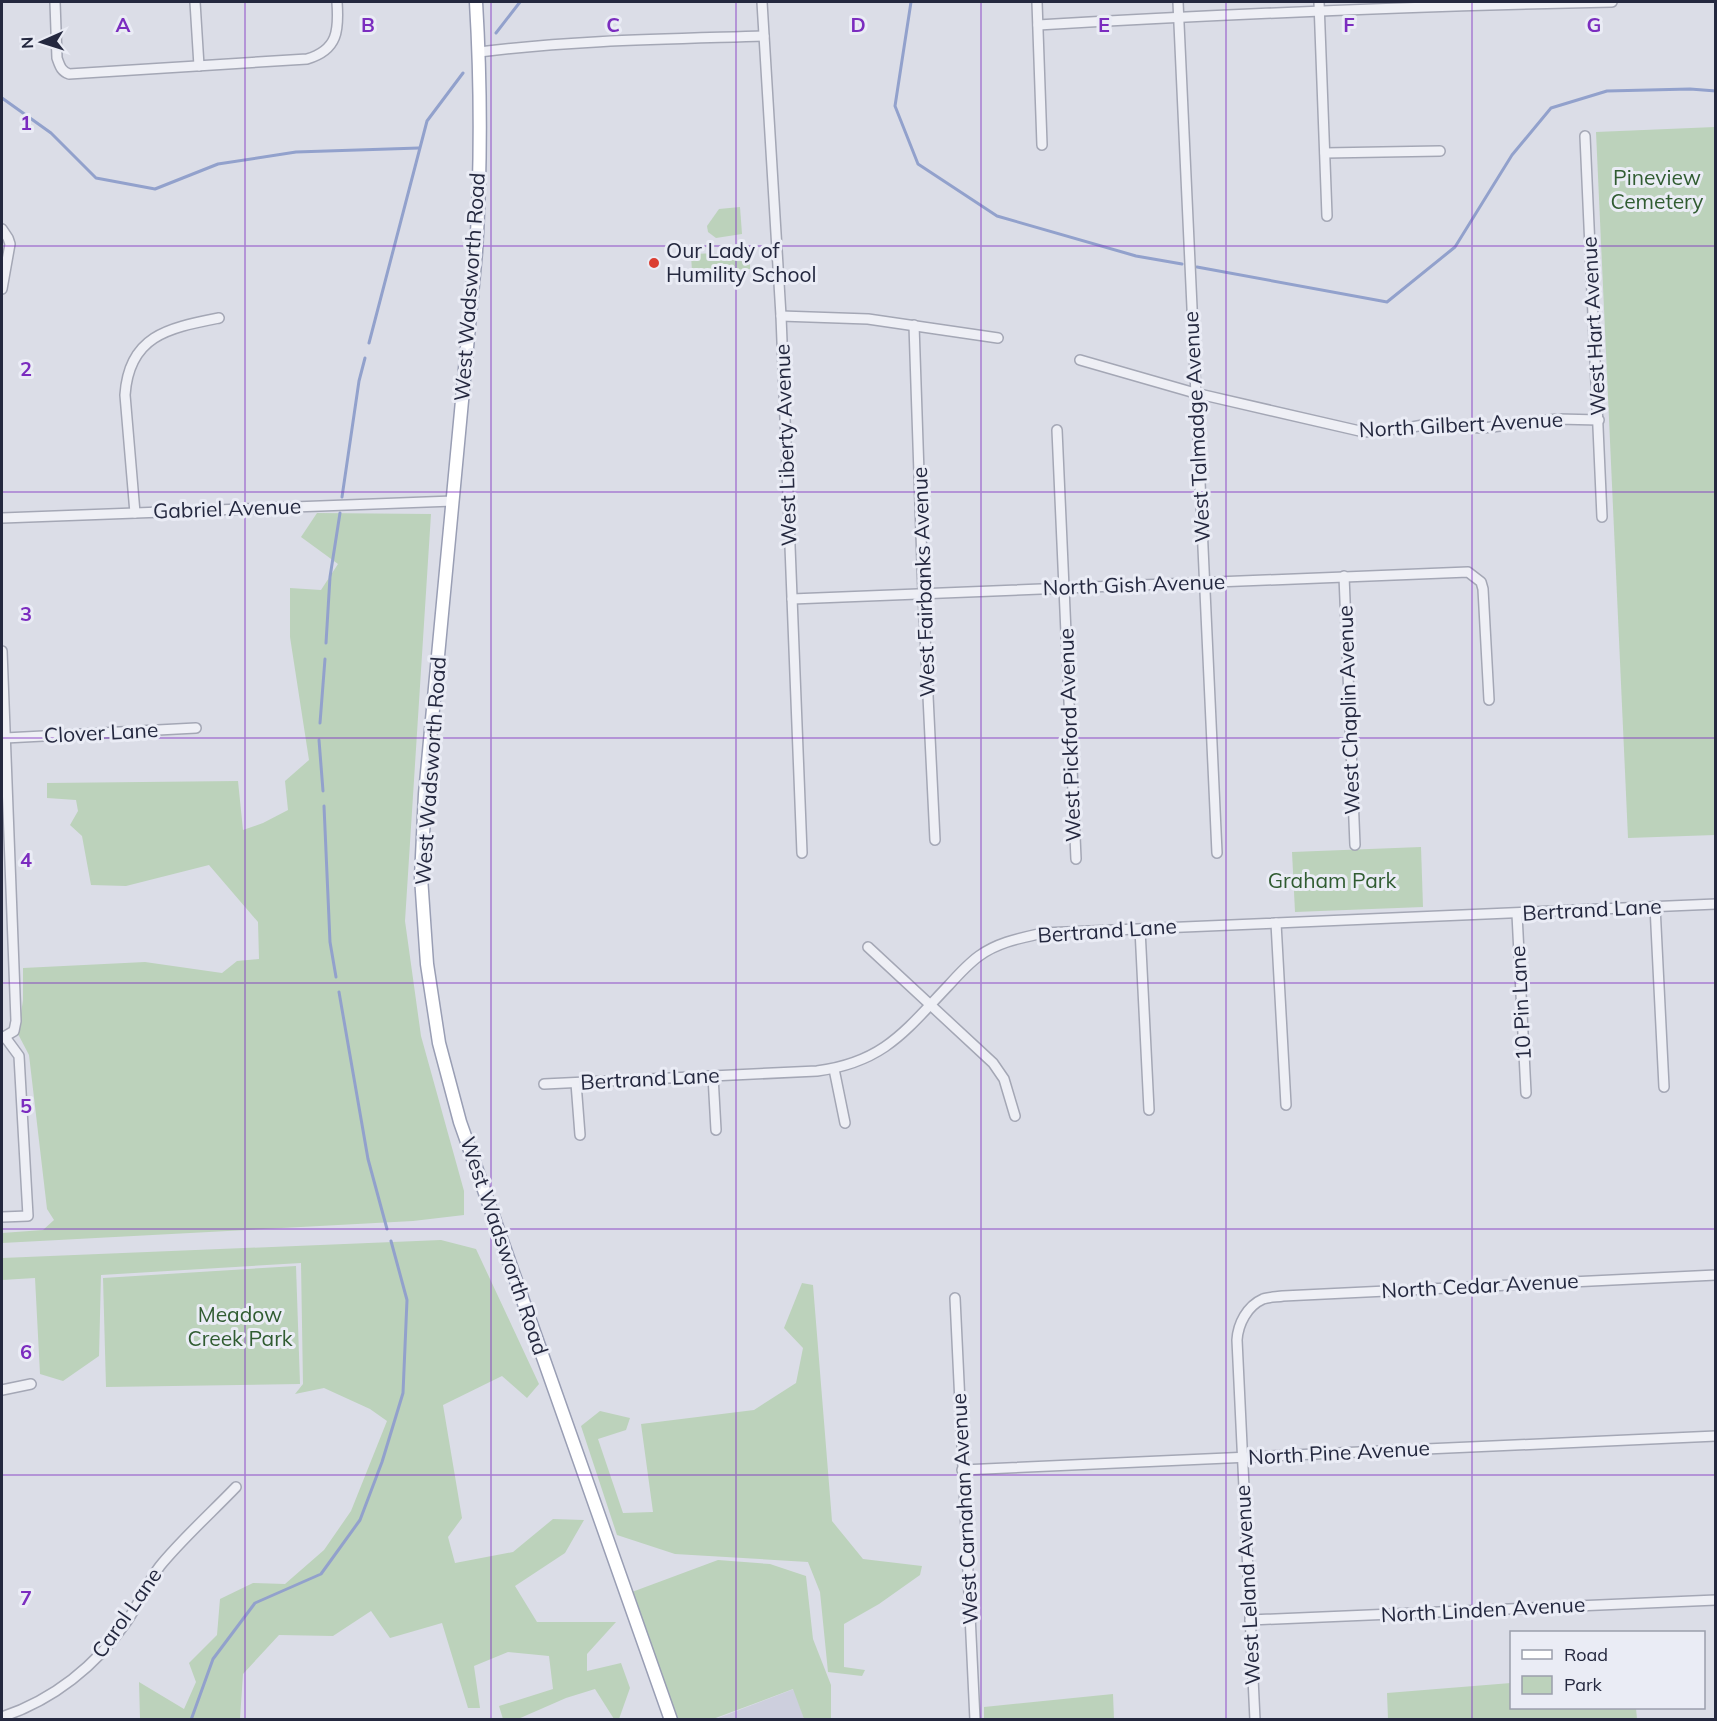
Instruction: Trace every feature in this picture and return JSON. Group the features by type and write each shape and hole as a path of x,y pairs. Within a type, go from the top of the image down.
{"main road":[{"name":"West Wadsworth Road","path":"476,2 481,90 476,252 425,794 421,877 427,964 439,1043 460,1122 671,1719"}],"street":[{"path":"55,2 57,58 60,67 69,74 289,60 318,56 331,44 337,34 337,2"},
{"path":"195,2 199,66"},
{"name":"West Liberty Avenue","path":"762,2 781,316 802,853"},
{"path":"1037,2 1042,146"},
{"name":"West Talmadge Avenue","path":"1178,2 1217,853"},
{"path":"1038,26 1319,7 1612,2"},
{"path":"1319,7 1327,216"},
{"path":"479,52 538,44 764,36"},
{"name":"West Hart Avenue","path":"1585,136 1602,517"},
{"path":"1324,153 1440,150"},
{"path":"2,229 9,238 10,244 2,289"},
{"path":"781,316 868,319 998,338"},
{"path":"135,513 125,394 126,378 132,364 148,343 163,332 176,326 219,318"},
{"name":"West Fairbanks Avenue","path":"914,325 935,840"},
{"name":"North Gilbert Avenue","path":"1080,360 1195,393 1364,432 1423,425 1483,428 1558,419 1599,420"},
{"name":"West Pickford Avenue","path":"1057,430 1076,859"},
{"name":"Gabriel Avenue","path":"2,518 453,501"},
{"name":"North Gish Avenue","path":"792,599 1468,572 1481,582 1484,589 1490,700"},
{"name":"West Chaplin Avenue","path":"1344,576 1355,845"},
{"path":"2,651 6,738 4,755 6,874 16,1021 14,1030 3,1038 19,1056 28,1216 2,1217"},
{"name":"Clover Lane","path":"6,738 196,728"},
{"name":"Bertrand Lane","path":"544,1084 834,1069 871,1057 910,1027 978,956 1014,939 1043,933 1716,904"},
{"path":"1655,906 1664,1087"},
{"name":"10 Pin Lane","path":"1517,914 1526,1093"},
{"path":"1276,923 1286,1105"},
{"path":"1140,928 1149,1110"},
{"path":"868,947 993,1063 1004,1079 1015,1116"},
{"path":"834,1069 845,1123"},
{"path":"712,1076 716,1130"},
{"path":"576,1083 580,1135"},
{"name":"North Cedar Avenue","path":"1250,1311 1263,1299 1283,1296 1716,1275"},
{"name":"West Carnahan Avenue","path":"956,1298 975,1719"},
{"name":"West Leland Avenue","path":"1250,1311 1245,1315 1238,1329 1237,1340 1255,1719"},
{"path":"2,1390 31,1384"},
{"name":"North Pine Avenue","path":"962,1470 1716,1436"},
{"name":"Carol Lane","path":"2,1717 44,1698 90,1665 128,1620 160,1566 236,1487"},
{"name":"North Linden Avenue","path":"1250,1620 1716,1600"}],"shaded area":[{"path":"794,1689 804,1719 713,1720"}],"green space":[{"name":"Pineview Cemetery","path":"1715,127 1715,835 1628,838 1596,132"},
{"path":"740,207 742,234 716,238 708,232 707,226 719,209"},
{"path":"750,252 750,269 692,272 691,254"},
{"path":"317,513 431,514 405,921 421,1036 464,1191 464,1215 413,1221 2,1243 2,1233 43,1230 54,1220 47,1209 29,1055 18,1034 23,1000 23,968 145,962 222,973 237,961 259,959 258,922 209,865 126,886 91,885 82,836 70,825 78,811 76,800 47,798 47,783 238,781 243,830 288,810 285,781 309,760 290,637 290,588 321,590 338,564 301,537"},
{"name":"Graham Park","path":"1421,847 1423,907 1295,912 1292,852"},
{"path":"441,1240 476,1249 539,1384 527,1398 502,1376 443,1405 462,1518 448,1537 455,1563 513,1552 553,1519 584,1520 565,1553 515,1586 537,1622 616,1622 587,1654 587,1671 621,1663 630,1688 619,1719 614,1719 595,1689 566,1698 518,1719 503,1719 499,1706 553,1689 549,1656 508,1652 474,1666 480,1708 468,1708 442,1623 390,1638 371,1611 333,1636 279,1635 243,1674 240,1719 140,1719 139,1682 184,1709 196,1682 189,1663 217,1635 220,1599 253,1583 285,1584 324,1550 351,1511 387,1421 370,1409 324,1388 295,1394 303,1384 301,1263 101,1275 99,1356 63,1381 40,1374 35,1278 2,1280 2,1258"},
{"name":"Meadow Creek Park","path":"296,1266 300,1384 106,1387 103,1278"},
{"path":"802,1283 813,1285 832,1521 863,1559 922,1566 920,1575 879,1604 844,1624 844,1667 865,1670 862,1676 828,1672 820,1592 808,1562 675,1554 617,1535 581,1426 600,1411 630,1418 626,1430 598,1439 623,1513 653,1512 641,1424 754,1410 796,1383 803,1348 784,1328"},
{"path":"718,1560 770,1564 806,1576 813,1639 831,1685 831,1719 804,1719 793,1689 713,1719 676,1719 632,1592"},
{"path":"1510,1683 1510,1709 1636,1709 1637,1719 1388,1719 1387,1693"},
{"path":"1113,1694 1114,1719 984,1719 984,1707"}],"waterway":[{"path":"496,33 520,2"},
{"path":"911,2 895,106 918,164 997,216 1136,256 1182,264"},
{"path":"369,343 427,121 463,73"},
{"path":"1197,267 1387,302 1455,247 1512,155 1551,108 1607,91 1690,89 1716,91"},
{"path":"2,98 51,133 96,178 155,189 218,164 296,152 419,148"},
{"path":"342,497 359,381 365,358"},
{"path":"326,643 330,577 340,513"},
{"path":"320,723 325,659"},
{"path":"319,740 323,791"},
{"path":"324,806 330,942 336,977"},
{"path":"339,992 368,1159 387,1229"},
{"path":"191,1720 213,1659 255,1603 321,1574 360,1520 382,1462 403,1393 407,1300 391,1241"}],"place":[{"name":"Our Lady of Humility School","path":"654,263"}]}
